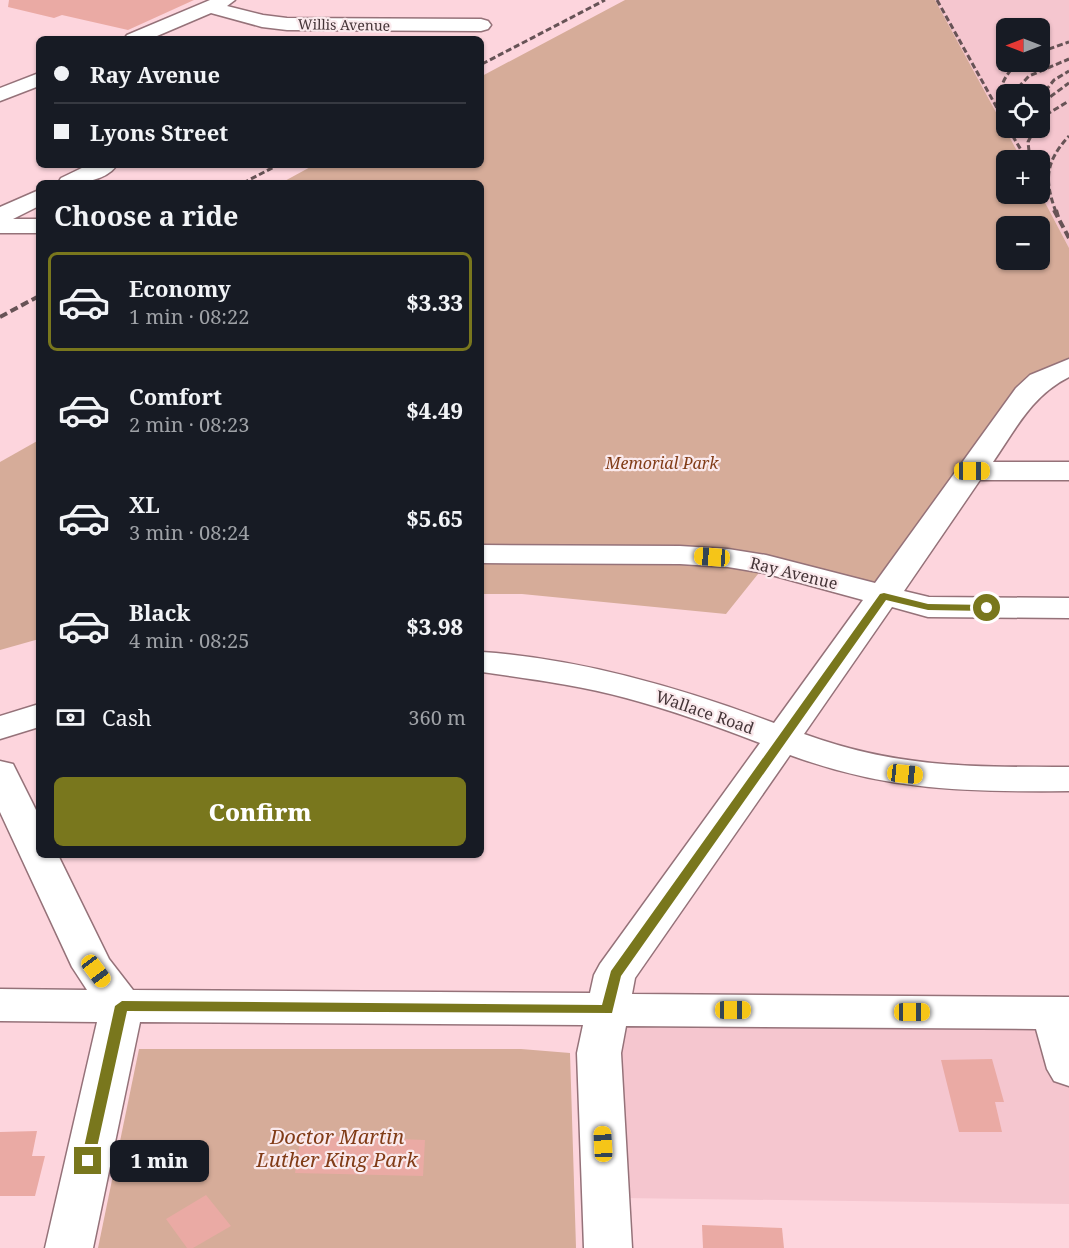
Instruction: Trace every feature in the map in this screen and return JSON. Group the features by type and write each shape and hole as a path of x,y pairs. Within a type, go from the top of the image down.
{"street":[{"name":"Willis Avenue","path":"218,4 280,23 400,26 481,25"},
{"path":"141,36 218,4"},
{"path":"378,36 400,26"},
{"path":"0,95 36,80"},
{"path":"75,180 100,168"},
{"path":"0,216 36,198"},
{"path":"0,226 36,226"},
{"path":"608,1248 599,1053 615,975 1026,394 1040,381 1069,367"},
{"path":"972,471 1069,471"},
{"name":"Ray Avenue","path":"484,554 680,555 728,558 766,564 928,607 1069,608"},
{"name":"Wallace Road","path":"484,663 528,667 639,690 714,713 831,756 905,774 975,779 1069,779"},
{"path":"0,728 36,716"},
{"path":"0,774 36,849"},
{"path":"40,858 93,967 122,1006 69,1248"},
{"path":"0,1005 1060,1013 1069,1069"}],"shaded area":[{"path":"935,0 1069,0 1069,248 1046,204 1050,204 1050,150 1017,150 1010,138 1050,138 1050,84 996,84 996,112"},
{"path":"618,1015 1069,1018 1069,1204 623,1198"}],"green space":[{"name":"Memorial Park","path":"625,0 935,0 996,112 996,138 1010,138 1017,150 996,150 996,204 1046,204 1069,248 1069,367 1054,372 884,596 766,564 726,614 522,594 484,594 484,180 286,180 308,168 484,168 484,75"},
{"path":"36,442 36,640 0,650 0,462"},
{"name":"Doctor Martin Luther King Park","path":"139,1049 521,1049 570,1053 576,1248 98,1248"}],"building":[{"path":"9,0 194,0 128,30 62,15 54,18 8,7"},
{"path":"992,1059 1004,1102 995,1102 1002,1132 959,1132 941,1060"},
{"path":"37,1131 32,1156 45,1156 35,1196 0,1196 0,1132"},
{"path":"301,1135 425,1140 423,1176 295,1173"},
{"path":"206,1195 231,1226 193,1248 187,1248 166,1219"},
{"path":"702,1225 782,1228 784,1248 703,1248"}],"railway":[{"path":"484,63 605,0"},
{"path":"937,0 996,106"},
{"path":"1050,49 1069,42"},
{"path":"1021,84 1029,76 1069,59"},
{"path":"1050,85 1069,71"},
{"path":"1003,84 1009,72"},
{"path":"1050,97 1069,83"},
{"path":"1050,112 1069,101"},
{"path":"1056,212 1050,190 1049,172 1055,154 1069,136"},
{"path":"1014,138 1021,150"},
{"path":"1029,150 1030,138"},
{"path":"249,180 272,168"},
{"path":"1054,210 1069,238"},
{"path":"1056,210 1058,217"},
{"path":"0,317 36,298"}],"route":[{"path":"88,1161 122,1006 608,1010 615,975 884,596 928,607 987,608"}]}
